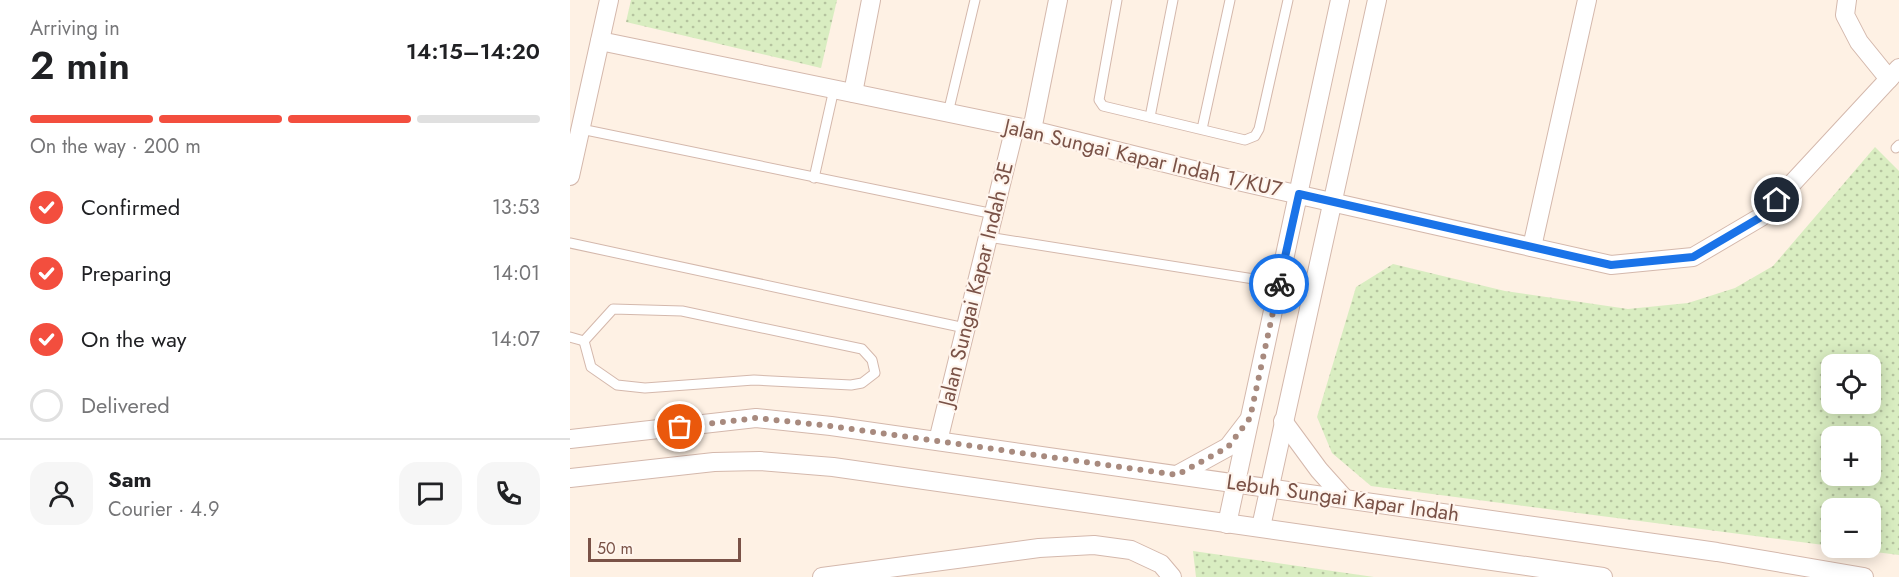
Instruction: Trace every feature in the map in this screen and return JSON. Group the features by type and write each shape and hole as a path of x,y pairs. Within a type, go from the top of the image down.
{"street":[{"path":"570,176 577,125 609,0"},
{"path":"853,93 871,0"},
{"name":"Jalan Sungai Kapar Indah 3E","path":"938,441 994,214 1024,129 1058,0"},
{"path":"1227,524 1340,0"},
{"path":"1261,527 1377,0"},
{"path":"1532,247 1587,0"},
{"path":"1847,0 1845,15 1859,42 1894,74"},
{"name":"Jalan Sungai Kapar Indah 1/KU7","path":"600,41 948,112 1238,181 1611,265 1693,257 1761,217 1894,74"},
{"name":"Lebuh Sungai Kapar Indah","path":"570,439 756,418 831,426 1268,487 1717,552 1864,577"},
{"path":"1177,475 1228,447 1250,418"},
{"path":"1283,421 1319,470 1345,499"},
{"name":"Lebuh Sungai Kapar Indah","path":"570,478 714,462 760,460 833,467 1603,577"},
{"path":"822,577 858,575 1039,548 1094,545 1131,550 1161,564 1172,577"}],"lane":[{"path":"948,112 975,0"},
{"path":"1117,0 1100,100 1103,106 1245,140 1255,136 1259,129 1288,0"},
{"path":"1150,117 1173,0"},
{"path":"1202,129 1230,0"},
{"path":"814,178 834,89"},
{"path":"577,125 814,178 994,214"},
{"path":"988,237 1280,283"},
{"path":"570,243 965,328"},
{"path":"613,309 682,311 862,349 872,360 875,373 862,383 851,385 754,380 645,388 617,385 591,367 584,341 613,309"},
{"path":"570,338 584,341"}],"green space":[{"path":"631,0 837,0 821,68 626,22"},
{"path":"1875,147 1899,171 1899,555 1881,553 1881,498 1821,498 1821,545 1371,486 1332,453 1317,417 1356,287 1393,264 1505,291 1628,309 1688,303 1735,288 1773,266"},
{"path":"1193,551 1374,577 1196,577"}],"way so far":[{"path":"680,427 756,418 831,426 1177,475 1228,447 1250,418 1279,284"}],"route":[{"path":"1279,284 1299,194 1611,265 1693,257 1761,217 1777,200"}]}
